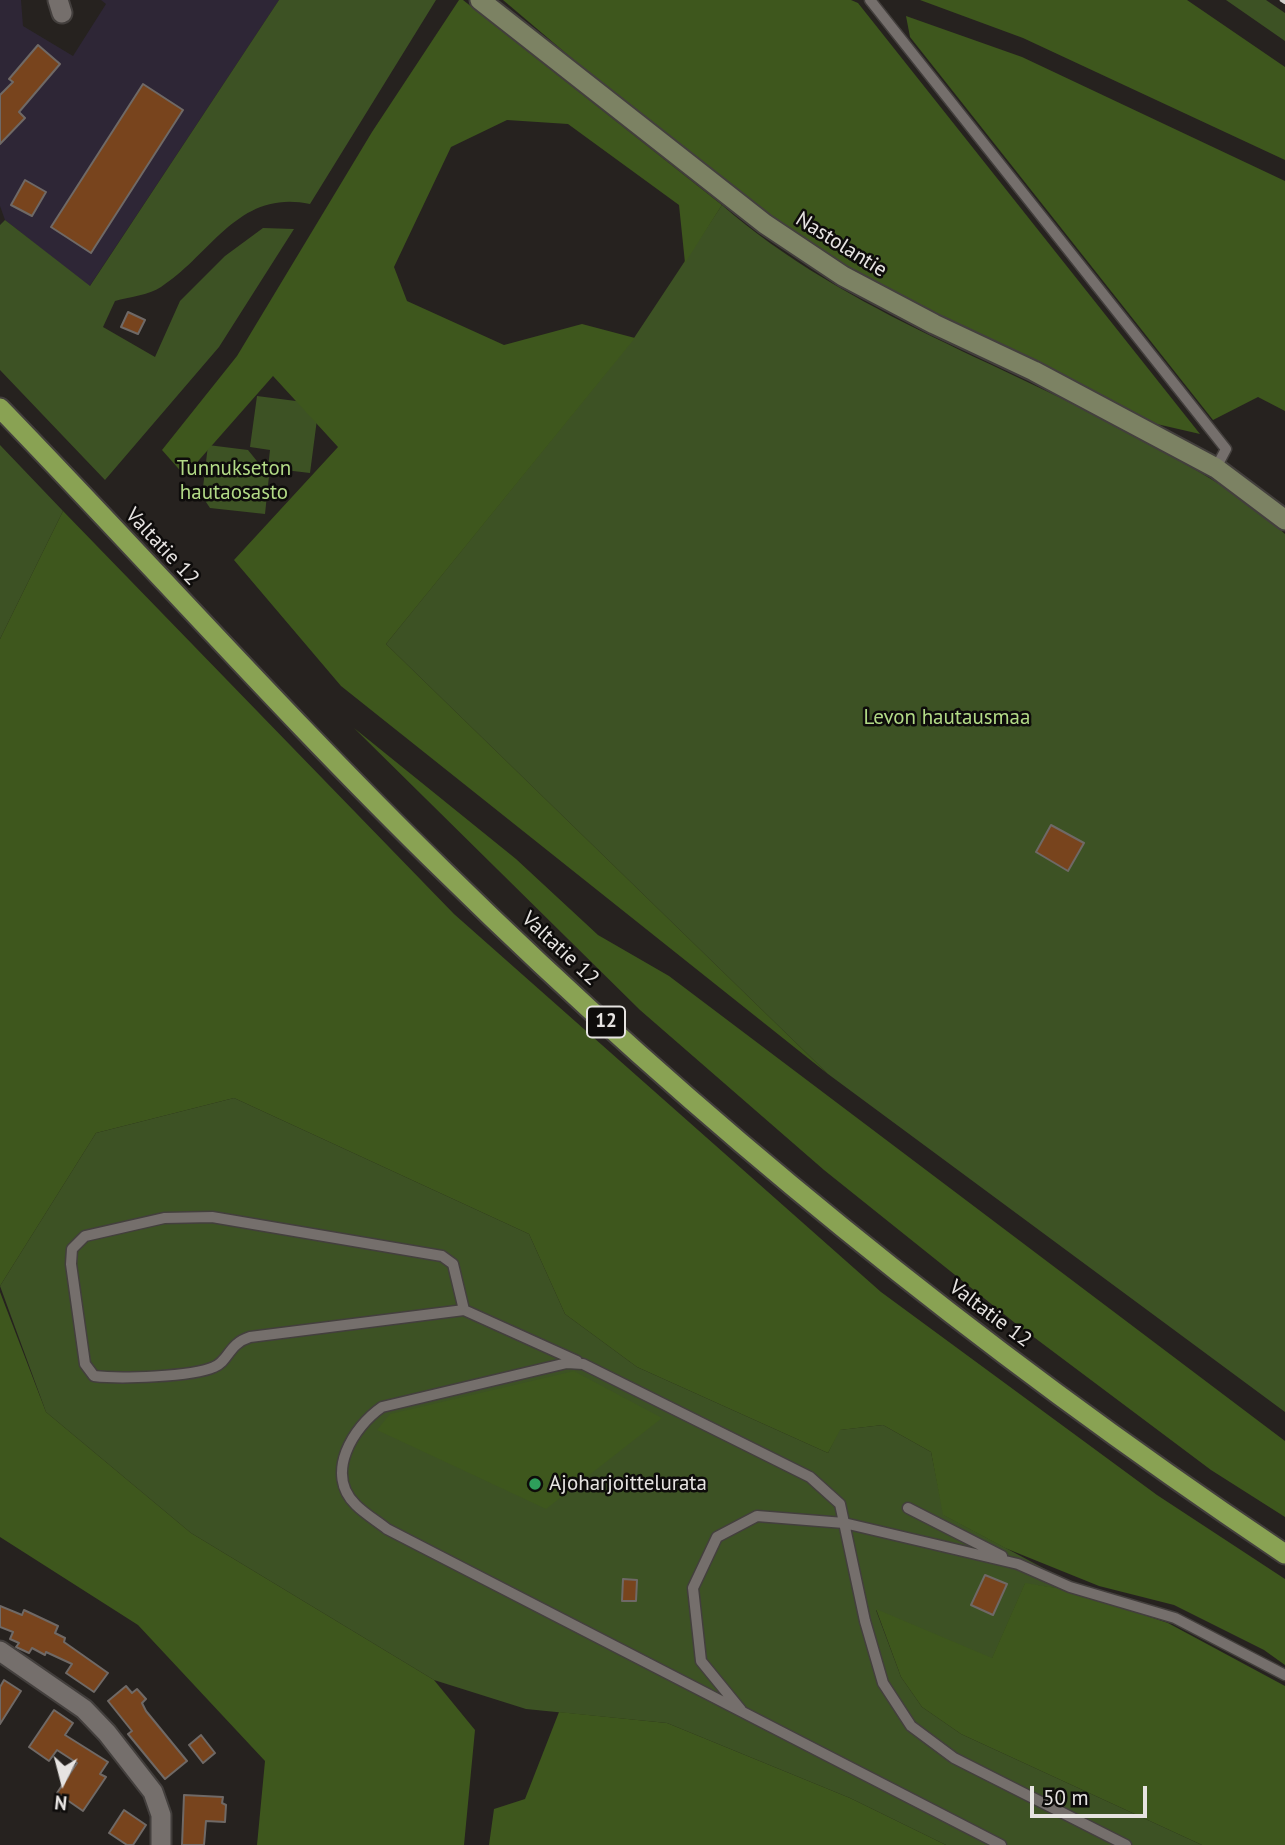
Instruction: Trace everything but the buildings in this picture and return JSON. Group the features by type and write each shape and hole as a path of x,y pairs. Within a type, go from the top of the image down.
{"highway":[{"name":"Valtatie 12","path":"0,408 346,773 455,882 667,1078 898,1272 1174,1479 1285,1554"}],"main road":[{"name":"Nastolantie","path":"480,0 765,224 843,276 934,324 1034,371 1216,468 1285,520"}],"street":[{"path":"0,1651 84,1709 107,1733 153,1792 161,1815 161,1845"}],"lane":[{"path":"870,0 1226,449 1216,468"},
{"path":"464,1310 453,1264 442,1256 212,1217 164,1218 98,1233 85,1236 72,1249 85,1364 94,1376 113,1379 200,1371 217,1367 236,1342 250,1337 464,1310 583,1364 810,1477 840,1504 883,1683 911,1726 954,1758 1126,1845"},
{"path":"583,1364 567,1363 382,1407 363,1420 346,1446 343,1478 354,1504 387,1529 1001,1845"},
{"path":"908,1508 1018,1564 1070,1587 1175,1618 1285,1675"},
{"path":"744,1714 701,1661 693,1588 717,1537 757,1516 844,1523 1018,1564"},
{"path":"1088,1826 1103,1845"}],"shaded area":[{"path":"0,0 21,0 23,26 73,56 106,4 101,0 279,0 89,287 5,220 0,206"}],"green space":[{"path":"279,0 436,0 310,204 285,202 264,206 245,215 161,287 115,301 103,327 155,357 180,301 225,256 263,228 294,229 219,347 105,480 0,370 0,225 5,220 90,286"},
{"path":"459,0 463,0 722,205 685,263 679,205 568,124 507,120 451,147 394,267 407,301 504,345 582,324 635,338 386,644 828,1074 341,686 234,560 338,447 273,376 185,476 162,450 237,356 372,132"},
{"path":"503,0 851,0 858,3 1200,434 1148,422 848,269 773,218 588,72"},
{"path":"920,0 1187,0 1285,67 1285,160 1023,38"},
{"path":"1226,0 1266,0 1285,13 1285,41"},
{"path":"906,16 1022,57 1285,181 1285,411 1258,397 1213,420 910,37"},
{"name":"Levon hautausmaa","path":"722,205 771,244 823,278 877,309 1157,448 1240,498 1285,534 1285,1412 828,1074 386,644 634,338"},
{"path":"257,396 319,404 310,473 268,468 270,450 250,447"},
{"path":"0,445 63,511 0,639"},
{"name":"Tunnukseton hautaosasto","path":"208,445 248,450 269,476 265,514 210,508 202,496"},
{"path":"63,511 454,914 881,1292 1157,1495 1285,1579 1285,1665 1264,1650 1174,1605 1099,1586 1005,1548 943,1515 931,1452 883,1425 840,1430 828,1453 637,1367 565,1314 529,1234 234,1098 96,1133 0,1286 0,639"},
{"path":"354,728 516,859 598,935 669,976 1285,1441 1285,1517 1211,1470 1015,1323 824,1170 640,1010"},
{"name":"Ajoharjoittelurata","path":"234,1098 529,1234 565,1314 637,1367 828,1453 839,1430 883,1425 931,1452 944,1515 1071,1583 1070,1590 1025,1584 992,1659 876,1610 901,1677 922,1707 961,1734 1202,1845 946,1845 850,1798 667,1723 526,1709 434,1680 191,1533 46,1412 0,1286 96,1133"},
{"path":"0,1292 46,1412 191,1533 434,1680 475,1730 464,1845 257,1845 265,1761 138,1625 0,1537"},
{"path":"574,1371 662,1418 546,1509 377,1430 390,1414"},
{"path":"1025,1583 1070,1590 1168,1623 1285,1686 1285,1845 1202,1845 961,1734 922,1707 901,1677 876,1609 992,1658"},
{"path":"559,1712 667,1723 850,1798 946,1845 489,1845 494,1809 525,1799"}],"place":[{"name":"Ajoharjoittelurata","path":"535,1484"}]}
